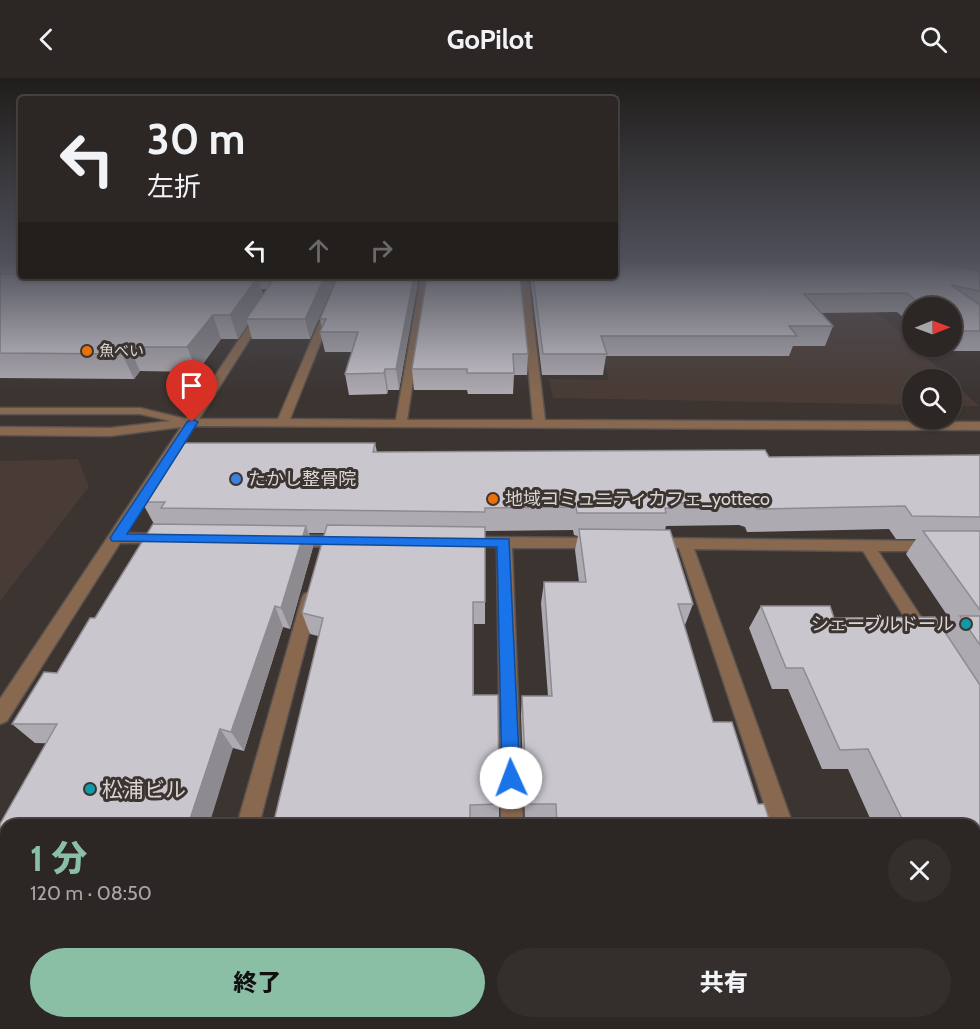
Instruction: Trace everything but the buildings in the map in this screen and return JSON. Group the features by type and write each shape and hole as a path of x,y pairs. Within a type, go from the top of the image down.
{"street":[{"path":"0,715 266,305"},
{"path":"283,422 331,305"},
{"path":"401,422 420,305"},
{"path":"527,305 538,422"},
{"path":"0,411 140,411 192,422"},
{"path":"0,431 110,432 192,422 980,426"},
{"path":"117,538 175,539"},
{"path":"279,540 361,541"},
{"path":"319,563 325,540"},
{"path":"444,542 617,543"},
{"path":"504,542 512,819"},
{"path":"640,543 946,546"},
{"path":"685,544 780,819"},
{"path":"867,545 930,644"},
{"path":"250,819 313,586"}],"shaded area":[{"path":"590,305 870,305 902,335 902,357 926,357 939,369 902,369 902,405 553,398 549,379 609,380"},
{"path":"962,390 979,406 962,406"},
{"path":"78,459 89,487 0,601 0,461"}],"place":[{"name":"魚べい","path":"87,351"},
{"name":"たかし整骨院","path":"236,479"},
{"name":"地域コミュニティカフェ_yotteco","path":"493,499"},
{"name":"シェーブルドール","path":"966,624"},
{"name":"松浦ビル","path":"90,789"}],"route":[{"path":"192,422 117,538 504,542 511,778"}]}
